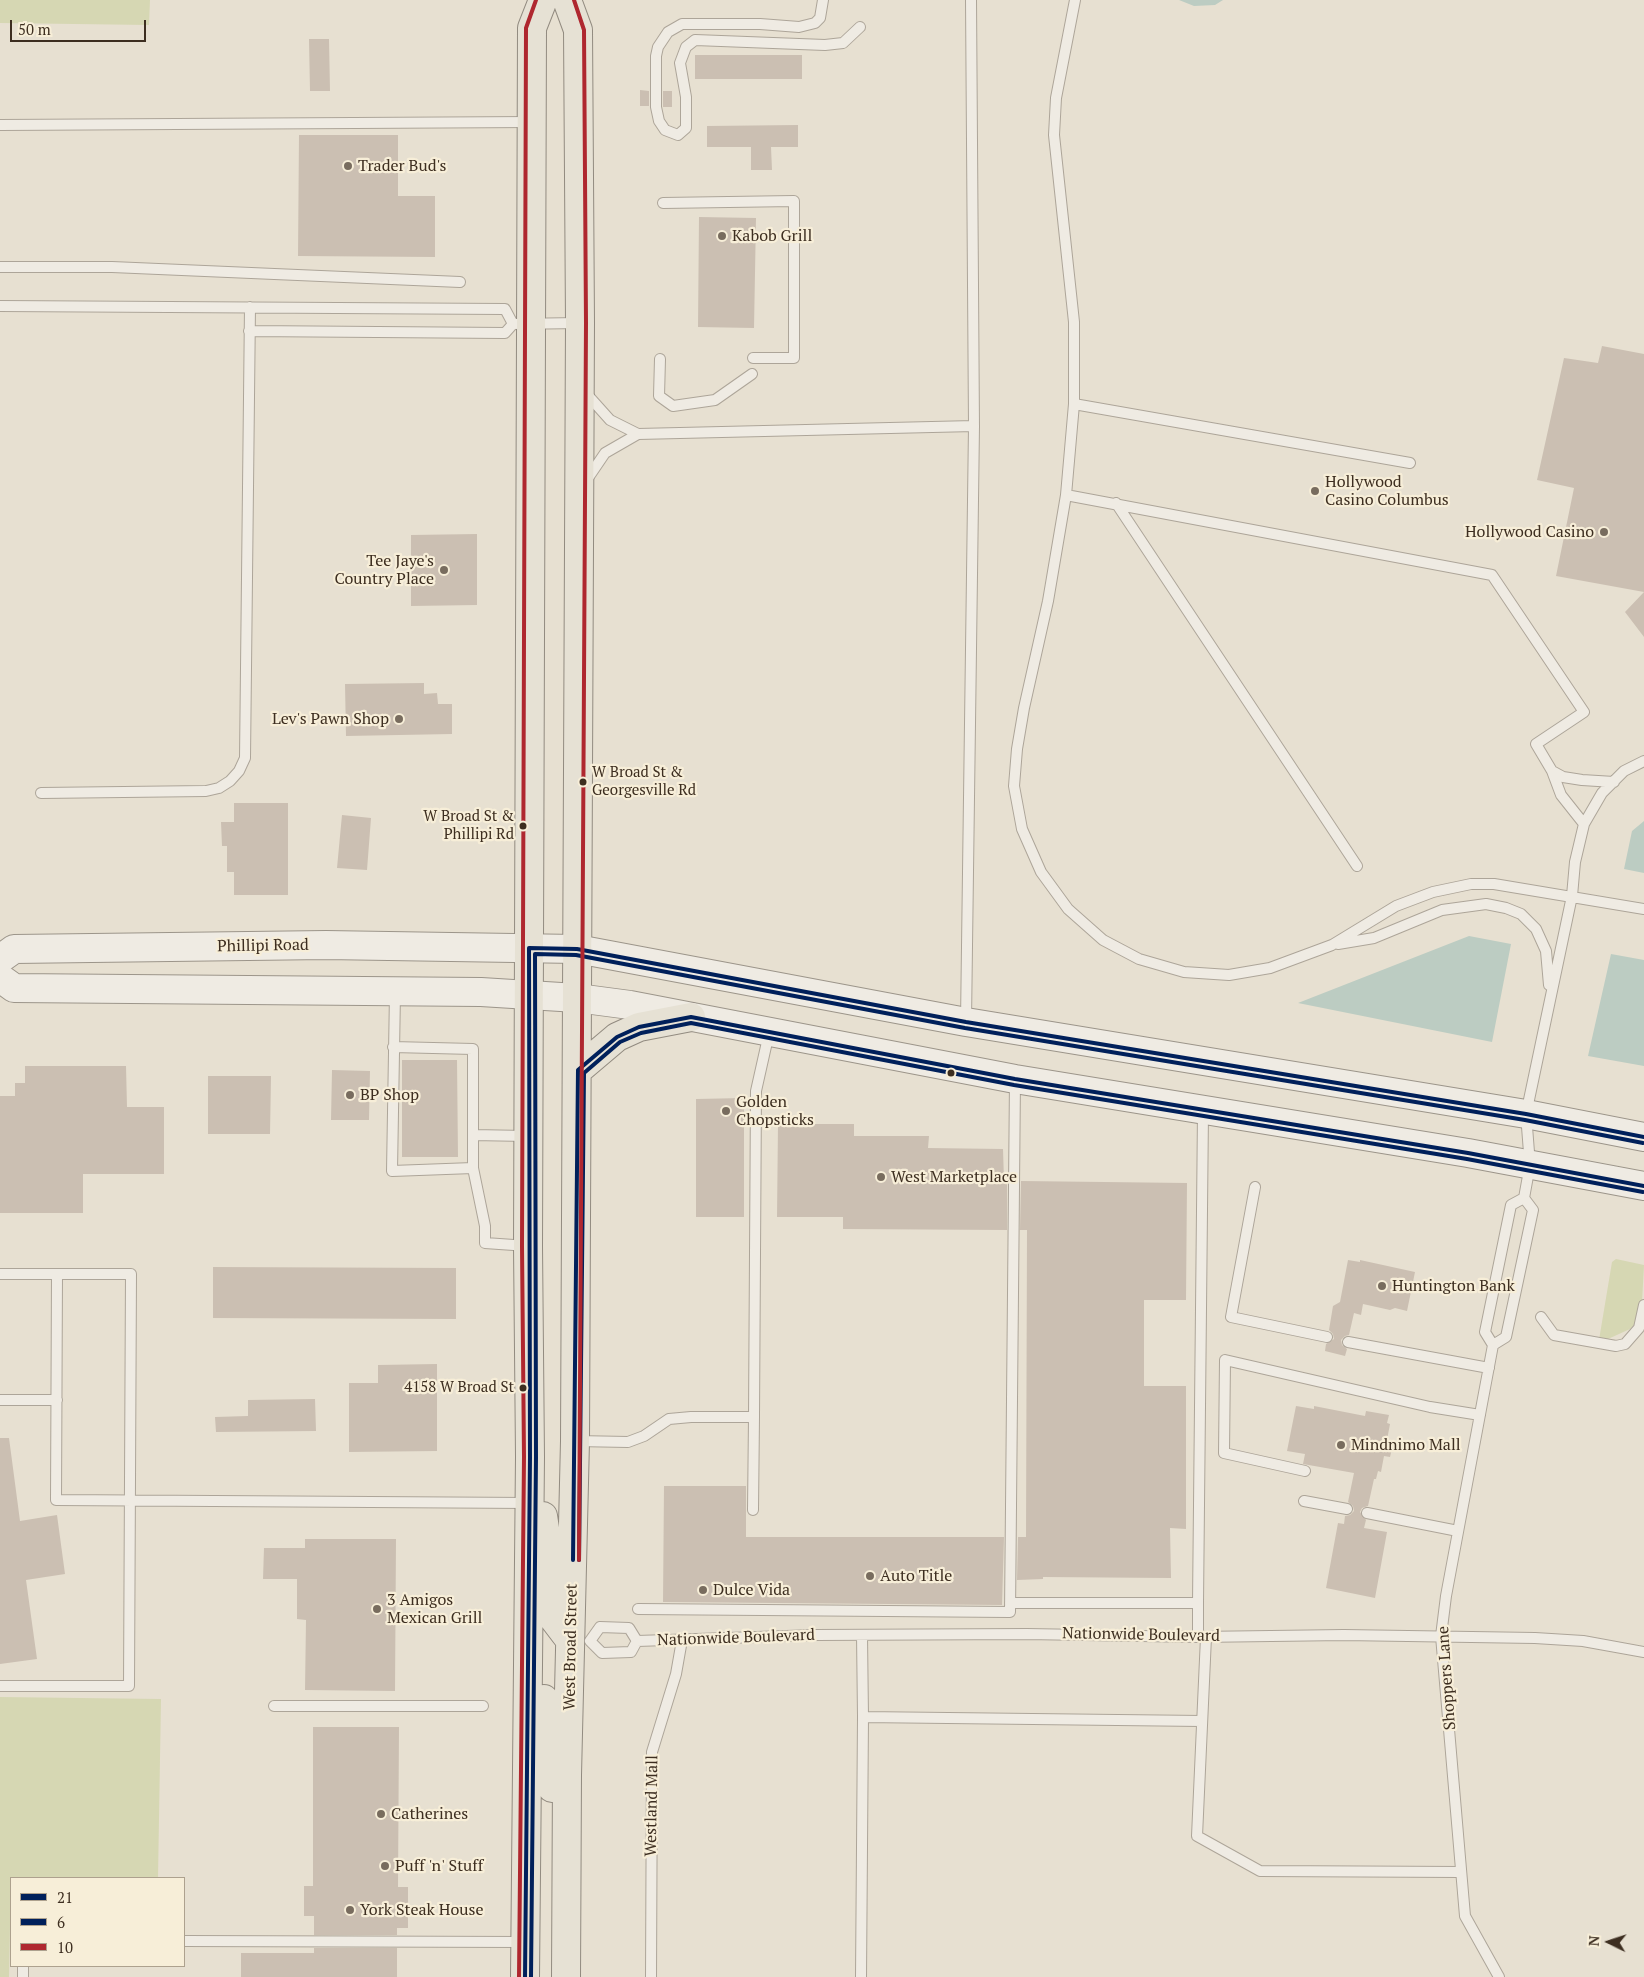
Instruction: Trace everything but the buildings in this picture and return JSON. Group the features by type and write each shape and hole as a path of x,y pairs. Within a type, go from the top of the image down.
{"main road":[{"path":"524,1977 529,1644 529,948 522,323 531,122 532,28 543,0"},
{"name":"West Broad Street","path":"566,1977 567,1840 580,1641 575,1441 580,385 578,30 567,0"},
{"name":"Phillipi Road","path":"0,959 14,949 24,948 278,945 577,950 966,1022 1526,1114 1644,1137"},
{"path":"0,978 14,988 528,994 577,998 630,1005 1015,1079 1530,1165 1644,1186"},
{"path":"578,1070 617,1037 640,1027 691,1017"},
{"path":"528,1292 544,1342 542,1524 552,1574 553,1618 580,1641"},
{"path":"529,1644 537,1644 544,1655 544,1718 553,1792 567,1840"}],"lane":[{"path":"823,0 820,18 815,23 799,28 760,24 682,24 668,32 658,48 656,56 656,106 659,121 664,130 678,136 686,128 686,97 680,63 686,47 695,40 824,45 843,43 860,27"},
{"path":"966,1022 974,426 971,0"},
{"path":"1075,0 1056,98 1054,135 1074,322 1074,404 1066,495 1048,601 1017,750 1014,786 1022,829 1041,872 1068,909 1103,940 1139,959 1184,972 1229,975 1270,968 1332,945 1374,938 1442,910 1486,904 1506,908 1521,914 1536,929 1542,944 1549,973 1549,1004"},
{"path":"0,125 531,122"},
{"path":"663,203 794,201 794,358 753,358"},
{"path":"0,267 112,267 460,282"},
{"path":"0,306 505,309 522,323"},
{"path":"41,793 206,791 219,788 230,781 239,771 245,758 250,308"},
{"path":"250,331 505,333 522,323 580,323"},
{"path":"660,359 659,396 673,406 715,400 752,374"},
{"path":"580,385 610,420 638,434 974,426"},
{"path":"1074,404 1410,463"},
{"path":"579,491 606,453 638,434"},
{"path":"1066,495 1492,575 1584,712 1536,744 1552,771 1561,795 1584,824"},
{"path":"1116,503 1357,866"},
{"path":"1493,1345 1506,1337 1533,1210 1524,1198 1530,1165 1526,1114 1572,896 1575,862 1584,824 1602,793 1624,771 1644,761"},
{"path":"1552,771 1563,777 1614,782"},
{"path":"1332,945 1396,906 1433,892 1471,884 1494,884 1644,909"},
{"path":"395,992 392,1171 473,1168"},
{"path":"753,1510 756,1092 768,1032"},
{"path":"393,1047 473,1049 473,1168 485,1226 485,1243 528,1246"},
{"path":"638,1609 1010,1612 1015,1079"},
{"path":"1203,1111 1198,1603 1202,1637 1202,1721 1197,1836 1260,1871 1461,1872"},
{"path":"473,1135 528,1136"},
{"path":"1255,1187 1231,1317 1328,1338"},
{"name":"Shoppers Lane","path":"1498,1977 1465,1916 1442,1636 1458,1531 1493,1345 1486,1332 1511,1205 1524,1198"},
{"path":"0,1274 131,1274 130,1686 0,1686"},
{"path":"57,1274 56,1500 529,1503"},
{"path":"1541,1317 1554,1336 1616,1346 1625,1344 1639,1328 1644,1305"},
{"path":"1348,1342 1489,1368"},
{"path":"1305,1471 1224,1454 1225,1360 1430,1407 1480,1416"},
{"path":"0,1400 56,1400"},
{"path":"575,1441 628,1442 644,1436 668,1419 754,1417"},
{"path":"1304,1501 1347,1510"},
{"path":"1367,1513 1458,1531"},
{"path":"1010,1603 1198,1603"},
{"name":"Nationwide Boulevard","path":"600,1628 629,1628 637,1641 631,1652 602,1653 580,1641 600,1628"},
{"path":"862,1635 862,1977"},
{"name":"Nationwide Boulevard","path":"637,1641 862,1635 1442,1636 1583,1641 1644,1652"},
{"name":"Westland Mall","path":"652,1977 652,1752 676,1674 682,1640"},
{"path":"274,1706 483,1706"},
{"path":"862,1717 1202,1721"},
{"path":"185,1941 524,1942"}],"green space":[{"path":"0,0 150,0 149,25 0,23"},
{"path":"1616,1259 1644,1265 1642,1302 1636,1323 1630,1329 1608,1339 1599,1340 1612,1262"},
{"path":"0,1697 161,1699 158,1877 10,1877 9,1977 0,1977"}],"shaded area":[{"path":"1179,0 1223,0 1215,5 1194,6"},
{"path":"1644,821 1644,873 1624,869 1632,831"},
{"path":"1469,936 1511,944 1492,1042 1298,1003"},
{"path":"1611,954 1644,960 1644,1066 1588,1056"}],"transit line":[{"name":"10","path":"519,1977 524,1457 522,1246 526,28 536,0"},
{"name":"10","path":"574,0 584,30 586,323 579,1560"},
{"name":"21","path":"525,1977 530,1457 529,948 577,949 966,1022 1526,1114 1644,1137"},
{"name":"6","path":"531,1977 536,1457 535,954 576,955 965,1028 1525,1120 1643,1143"},
{"name":"21","path":"573,1560 578,1070 617,1037 639,1027 691,1017 1015,1079 1468,1153 1644,1186"},
{"name":"6","path":"579,1560 584,1073 620,1042 641,1033 691,1023 1014,1085 1467,1159 1643,1192"}],"place":[{"name":"Trader Bud's","path":"348,166"},
{"name":"Kabob Grill","path":"722,236"},
{"name":"Hollywood Casino Columbus","path":"1315,491"},
{"name":"Hollywood Casino","path":"1604,532"},
{"name":"Tee Jaye's Country Place","path":"444,570"},
{"name":"Lev's Pawn Shop","path":"399,719"},
{"name":"W Broad St & Georgesville Rd","path":"583,782"},
{"name":"W Broad St & Phillipi Rd","path":"523,826"},
{"name":"BP Shop","path":"350,1095"},
{"name":"Golden Chopsticks","path":"726,1111"},
{"name":"West Marketplace","path":"881,1177"},
{"name":"Huntington Bank","path":"1382,1286"},
{"name":"4158 W Broad St","path":"523,1388"},
{"name":"Mindnimo Mall","path":"1341,1445"},
{"name":"Auto Title","path":"870,1576"},
{"name":"Dulce Vida","path":"703,1590"},
{"name":"3 Amigos Mexican Grill","path":"377,1609"},
{"name":"Catherines","path":"381,1814"},
{"name":"Puff 'n' Stuff","path":"385,1866"},
{"name":"York Steak House","path":"350,1910"}]}
